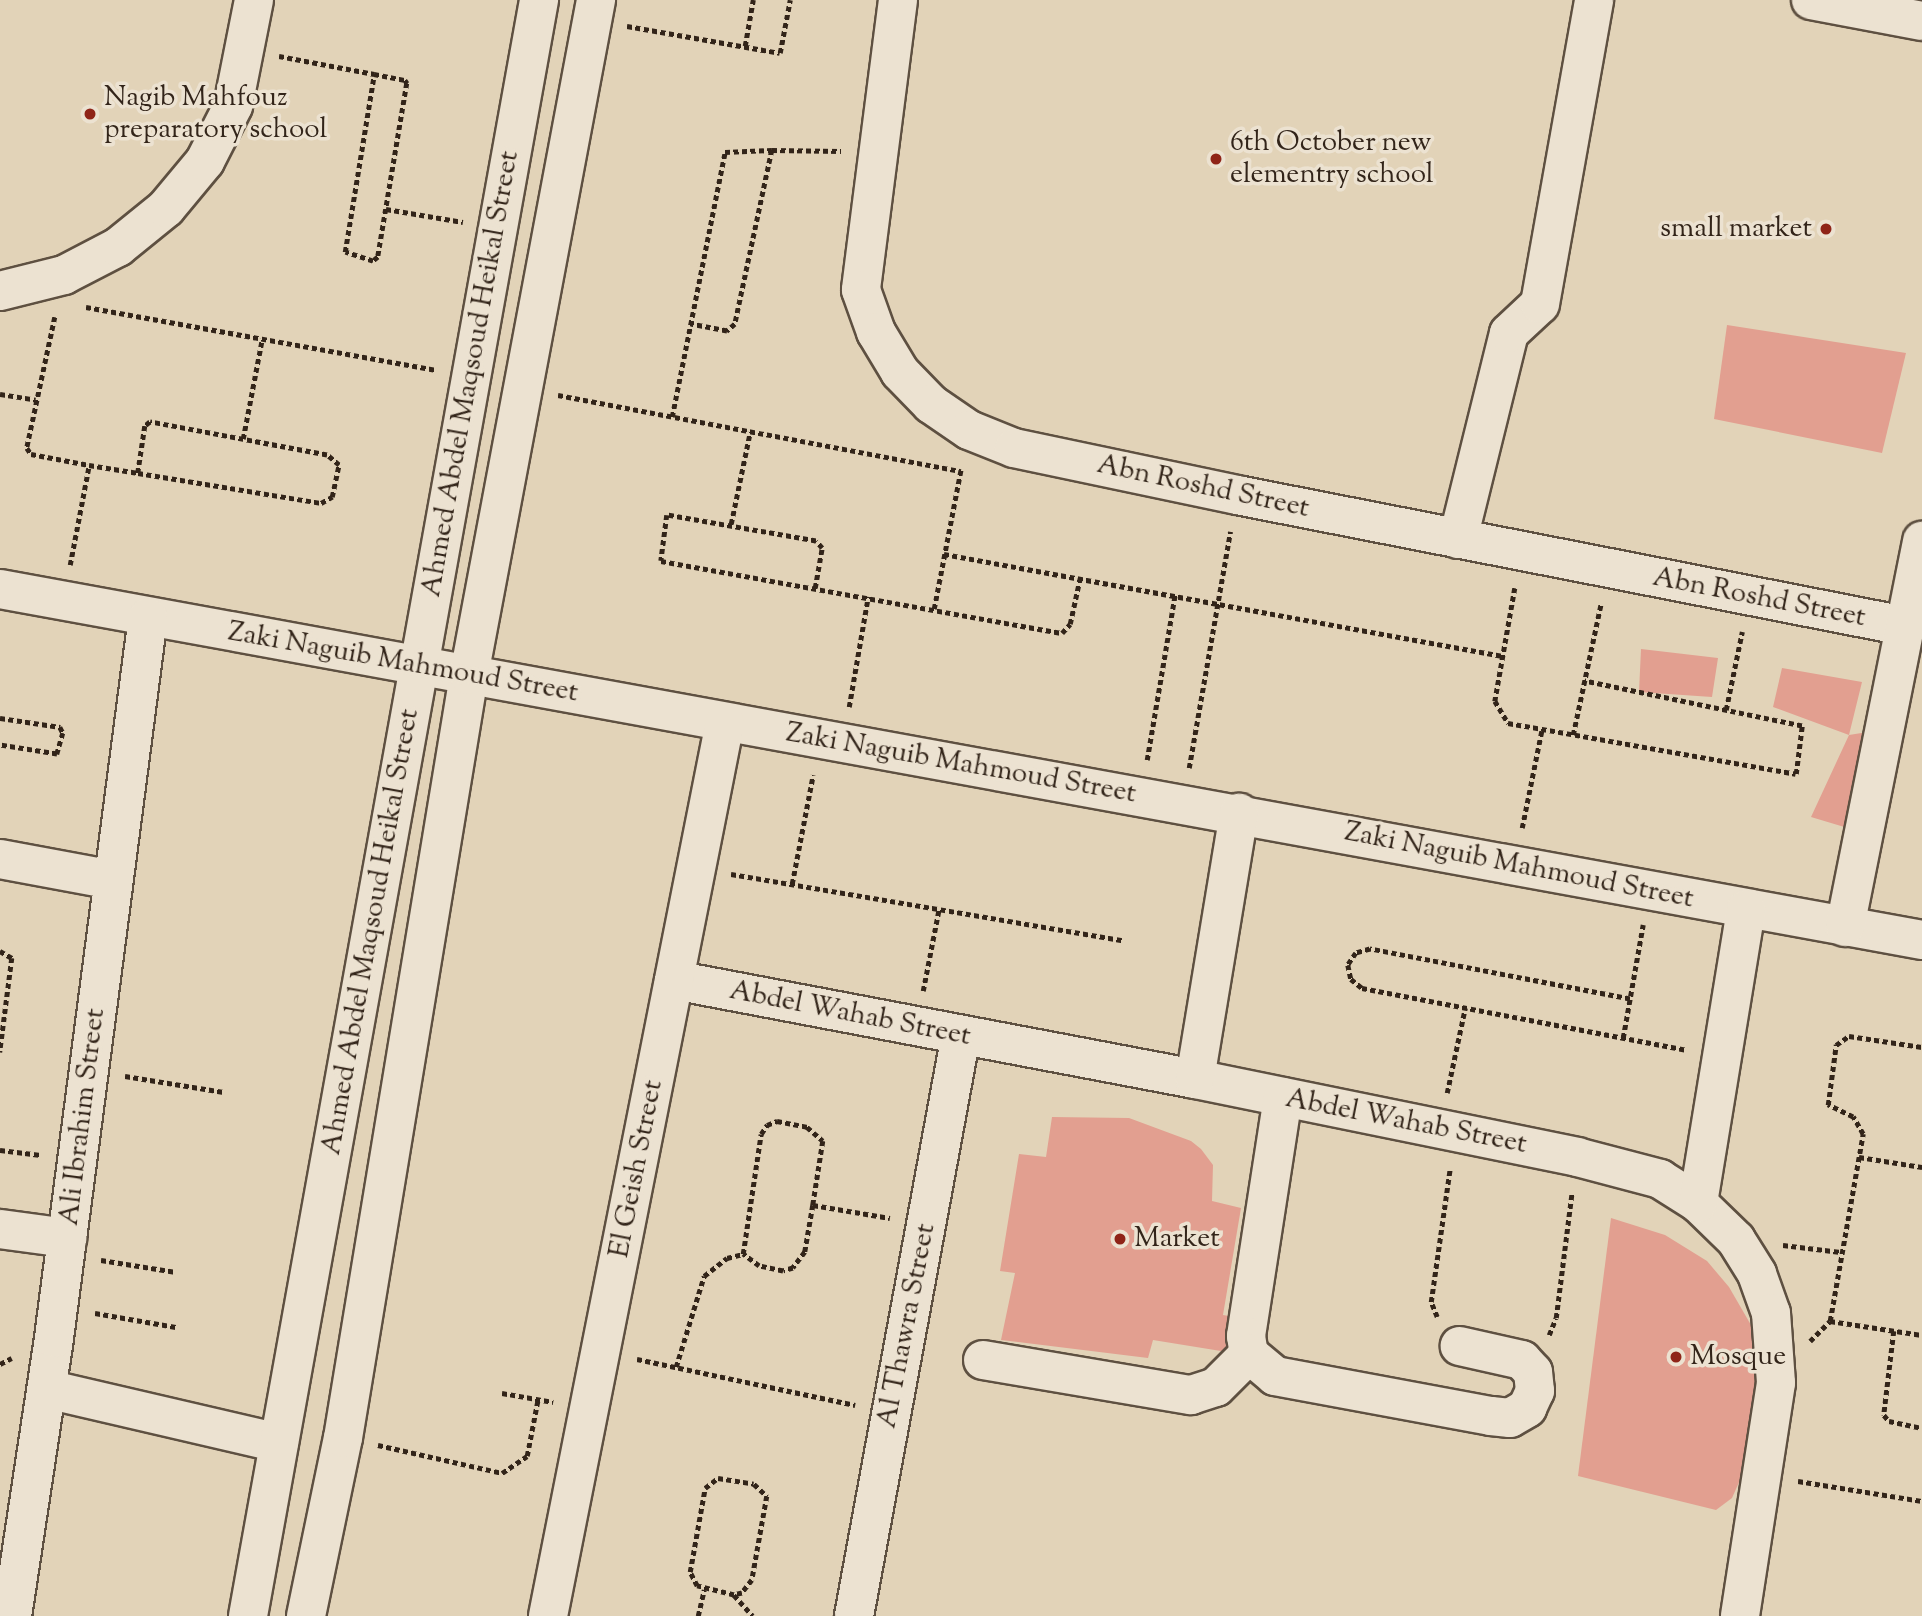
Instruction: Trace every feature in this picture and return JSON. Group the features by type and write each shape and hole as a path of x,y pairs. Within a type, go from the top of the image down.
{"street":[{"path":"0,291 61,289 166,208 205,161 233,106 254,0"},
{"name":"Ahmed Abdel Maqsoud Heikal Street","path":"248,1616 539,0"},
{"name":"Abn Roshd Street","path":"898,0 861,290 876,332 900,372 931,404 969,430 1014,448 1237,495 1905,626"},
{"path":"1458,539 1509,333 1539,304 1594,0"},
{"path":"1811,0 1922,21"},
{"name":"Ahmed Abdel Maqsoud Heikal Street","path":"306,1616 343,1438 469,675 526,389 594,10"},
{"path":"1845,927 1922,541"},
{"name":"Zaki Naguib Mahmoud Street","path":"0,589 1516,863 1746,909 1922,940"},
{"name":"Ali Ibrahim Street","path":"12,1616 47,1389 148,617"},
{"name":"El Geish Street","path":"548,1616 725,722"},
{"path":"1195,1079 1239,813"},
{"path":"0,859 113,880"},
{"path":"1698,1203 1746,909"},
{"name":"Abdel Wahab Street","path":"674,980 1195,1079 1577,1157 1660,1180 1698,1203 1736,1240 1757,1275 1771,1313 1777,1354 1762,1476 1740,1616"},
{"name":"Al Thawra Street","path":"854,1616 961,1035"},
{"path":"1283,1097 1246,1336 1249,1354 1275,1376 1510,1418 1527,1408 1535,1391 1534,1372 1522,1360 1460,1346"},
{"path":"0,1229 66,1246"},
{"path":"983,1360 1191,1395 1216,1387 1249,1354"},
{"path":"47,1389 279,1443"}],"path":[{"path":"745,46 753,0"},
{"path":"594,10 781,52 790,0"},
{"path":"244,49 374,74 405,80 408,86 376,260 347,256 374,74"},
{"path":"691,324 727,331 736,324 772,150"},
{"path":"672,417 725,152 879,152"},
{"path":"386,209 498,227"},
{"path":"138,473 145,426 150,422 334,458 338,465 332,497 321,503 89,465 28,452 36,400 61,289 262,338 471,377"},
{"path":"243,439 262,338"},
{"path":"526,389 961,471"},
{"path":"0,394 36,400"},
{"path":"933,609 969,430"},
{"path":"731,524 750,432"},
{"path":"63,601 89,465"},
{"path":"1182,803 1237,495"},
{"path":"815,588 822,548 816,541 668,513 659,560 1062,633 1070,624 1080,579"},
{"path":"1521,551 1496,710 1508,723 1796,774 1804,727 1585,681"},
{"path":"944,554 1503,656"},
{"path":"1573,735 1608,568"},
{"path":"1141,796 1175,595"},
{"path":"1726,710 1750,596"},
{"path":"792,884 868,597"},
{"path":"0,718 60,727 63,733 57,754 0,746"},
{"path":"1516,863 1542,729"},
{"path":"696,868 1122,940"},
{"path":"1623,1038 1649,890"},
{"path":"916,1026 939,909"},
{"path":"1630,999 1370,949 1356,953 1348,965 1351,979 1362,988 1722,1057"},
{"path":"0,951 12,958 0,1052"},
{"path":"1460,1346 1442,1327 1431,1302 1447,1131 1465,1008"},
{"path":"1777,1354 1802,1348 1830,1321 1859,1157 1860,1124 1832,1110 1827,1100 1838,1040 1849,1036 1922,1047"},
{"path":"89,1071 224,1092"},
{"path":"777,1121 807,1126 823,1141 805,1252 793,1268 783,1271 759,1266 743,1254 761,1134 767,1125 777,1121"},
{"path":"1522,1360 1543,1344 1556,1318 1577,1157"},
{"path":"1859,1157 1922,1167"},
{"path":"813,1205 926,1224"},
{"path":"1736,1240 1841,1252"},
{"path":"66,1246 176,1272"},
{"path":"676,1367 704,1276 727,1258 743,1254"},
{"path":"58,1306 176,1327"},
{"path":"1830,1321 1922,1335"},
{"path":"1894,1331 1884,1415 1896,1424 1922,1428"},
{"path":"600,1351 890,1413"},
{"path":"502,1394 590,1407"},
{"path":"343,1438 502,1473 527,1456 538,1399"},
{"path":"1762,1476 1922,1501"},
{"path":"718,1478 762,1488 767,1496 752,1580 742,1593 734,1595 704,1590 691,1580 690,1572 705,1488 718,1478"},
{"path":"698,1616 704,1590"},
{"path":"734,1595 753,1616"}],"building":[{"path":"1727,325 1906,353 1882,453 1714,419"},
{"path":"1641,649 1718,658 1712,697 1639,692"},
{"path":"1782,668 1862,682 1849,735 1773,707"},
{"path":"1874,731 1851,829 1811,817 1849,735"},
{"name":"Market","path":"1052,1117 1129,1118 1191,1141 1213,1165 1212,1201 1241,1208 1223,1315 1235,1317 1227,1352 1153,1340 1148,1358 1001,1340 1015,1273 1000,1271 1019,1154 1046,1157"},
{"name":"Mosque","path":"1611,1218 1665,1235 1707,1261 1729,1287 1755,1332 1758,1381 1744,1471 1732,1498 1716,1510 1578,1476"}],"place":[{"name":"Nagib Mahfouz preparatory school","path":"90,114"},
{"name":"6th October new elementry school","path":"1216,159"},
{"name":"small market","path":"1826,229"},
{"name":"Market","path":"1120,1239"},
{"name":"Mosque","path":"1676,1357"}]}
